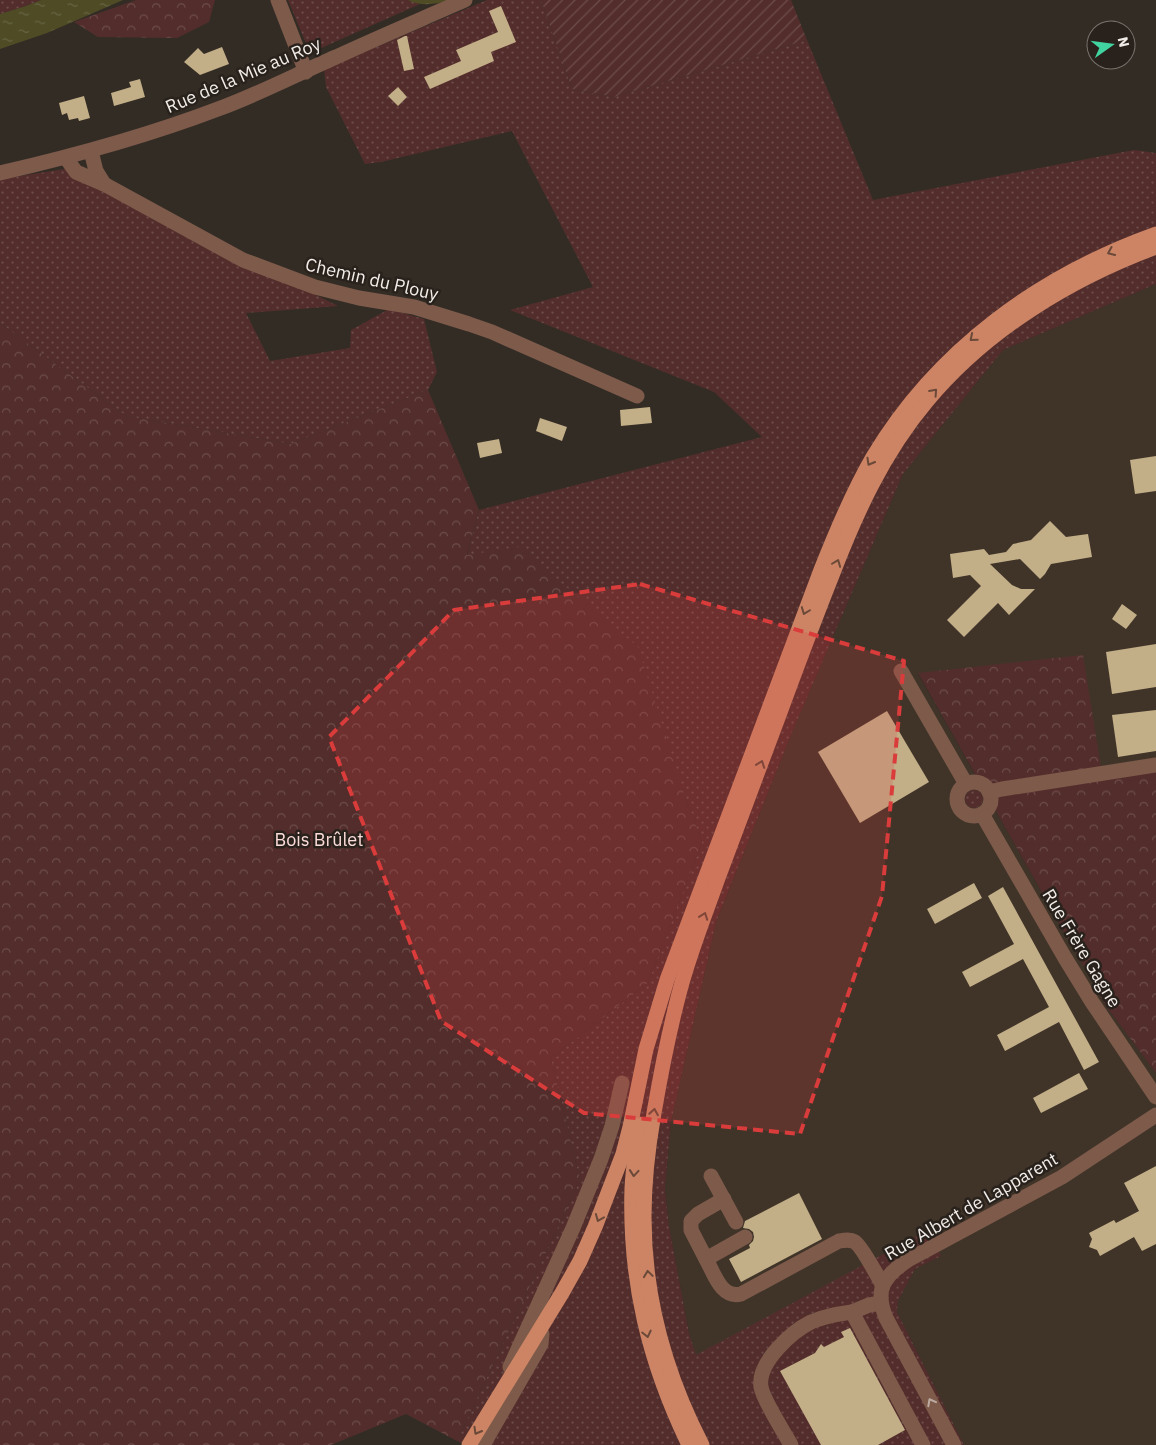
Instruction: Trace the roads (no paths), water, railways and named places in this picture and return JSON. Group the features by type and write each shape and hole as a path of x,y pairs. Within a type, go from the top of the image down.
{"main road":[{"path":"469,1445 496,1400 536,1324 580,1260 595,1227 626,1142 650,1032 662,993 821,570 866,470 881,444 911,403 934,376 966,344 996,320 1046,286 1113,251 1156,234"},
{"path":"702,1445 682,1403 665,1356 648,1275 644,1213 653,1120 671,1023 696,938 815,618 853,522 875,477 908,426 936,390 971,355 1011,324 1057,294 1108,267 1156,247"},
{"path":"677,954 657,1028 644,1092 632,1186 632,1226 637,1284 649,1343 666,1394 689,1445"},
{"path":"665,1356 711,1445"}],"street":[{"path":"278,0 306,72"},
{"name":"Rue de la Mie au Roy","path":"0,173 91,151 220,109 465,0"},
{"path":"91,151 96,171 104,184"},
{"name":"Chemin du Plouy","path":"66,158 76,172 104,184 207,242 264,269 330,292 414,307 469,324 492,332 637,396"},
{"path":"901,672 966,784"},
{"path":"989,792 1156,765"},
{"path":"972,782 980,784 986,787 989,792 991,798 990,805 982,814 968,815 959,806 958,794 966,784 972,782"},
{"name":"Rue Frère Gagne","path":"982,814 1069,966 1156,1097"},
{"path":"483,1445 541,1344 542,1334 536,1324 601,1159 612,1126 622,1083"},
{"name":"Rue Albert de Lapparent","path":"954,1445 886,1318 881,1303 882,1284 892,1271 908,1260 1062,1177 1156,1115"},
{"path":"711,1176 736,1222"},
{"path":"724,1199 698,1214 691,1221 691,1230 724,1291 728,1294 741,1294 839,1242 849,1240 858,1244 882,1284"},
{"path":"706,1259 745,1237"},
{"path":"791,1445 762,1392 760,1380 762,1373 774,1352 796,1331 817,1320 881,1303"},
{"path":"852,1312 923,1445"}],"water":[{"path":"41,0 123,0 47,33 0,49 0,14"},
{"path":"408,0 451,0 435,4 424,4"}],"park label":[{"name":"Bois Brûlet","path":"319,839"}]}
